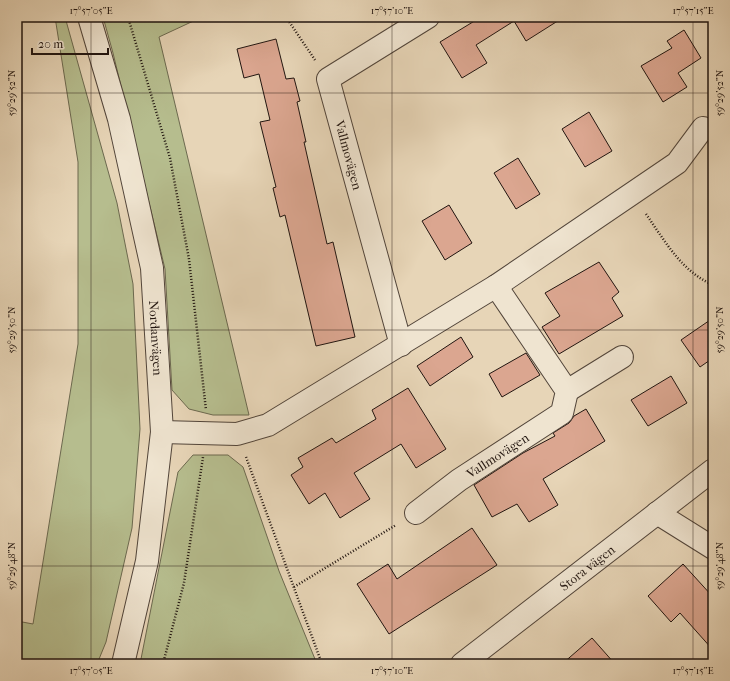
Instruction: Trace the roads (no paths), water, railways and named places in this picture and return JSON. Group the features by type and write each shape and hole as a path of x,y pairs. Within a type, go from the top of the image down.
{"street":[{"name":"Nordanvägen","path":"89,17 119,119 152,268 162,432 147,561 123,664"},
{"name":"Vallmovägen","path":"401,345 328,79 428,17"},
{"path":"162,432 237,434 268,425 496,286 632,194 677,163 703,128"},
{"path":"496,286 567,391 622,357"},
{"name":"Vallmovägen","path":"416,513 459,480 562,413 567,391"},
{"name":"Stora vägen","path":"462,664 713,470"},
{"path":"657,513 713,548"}]}
